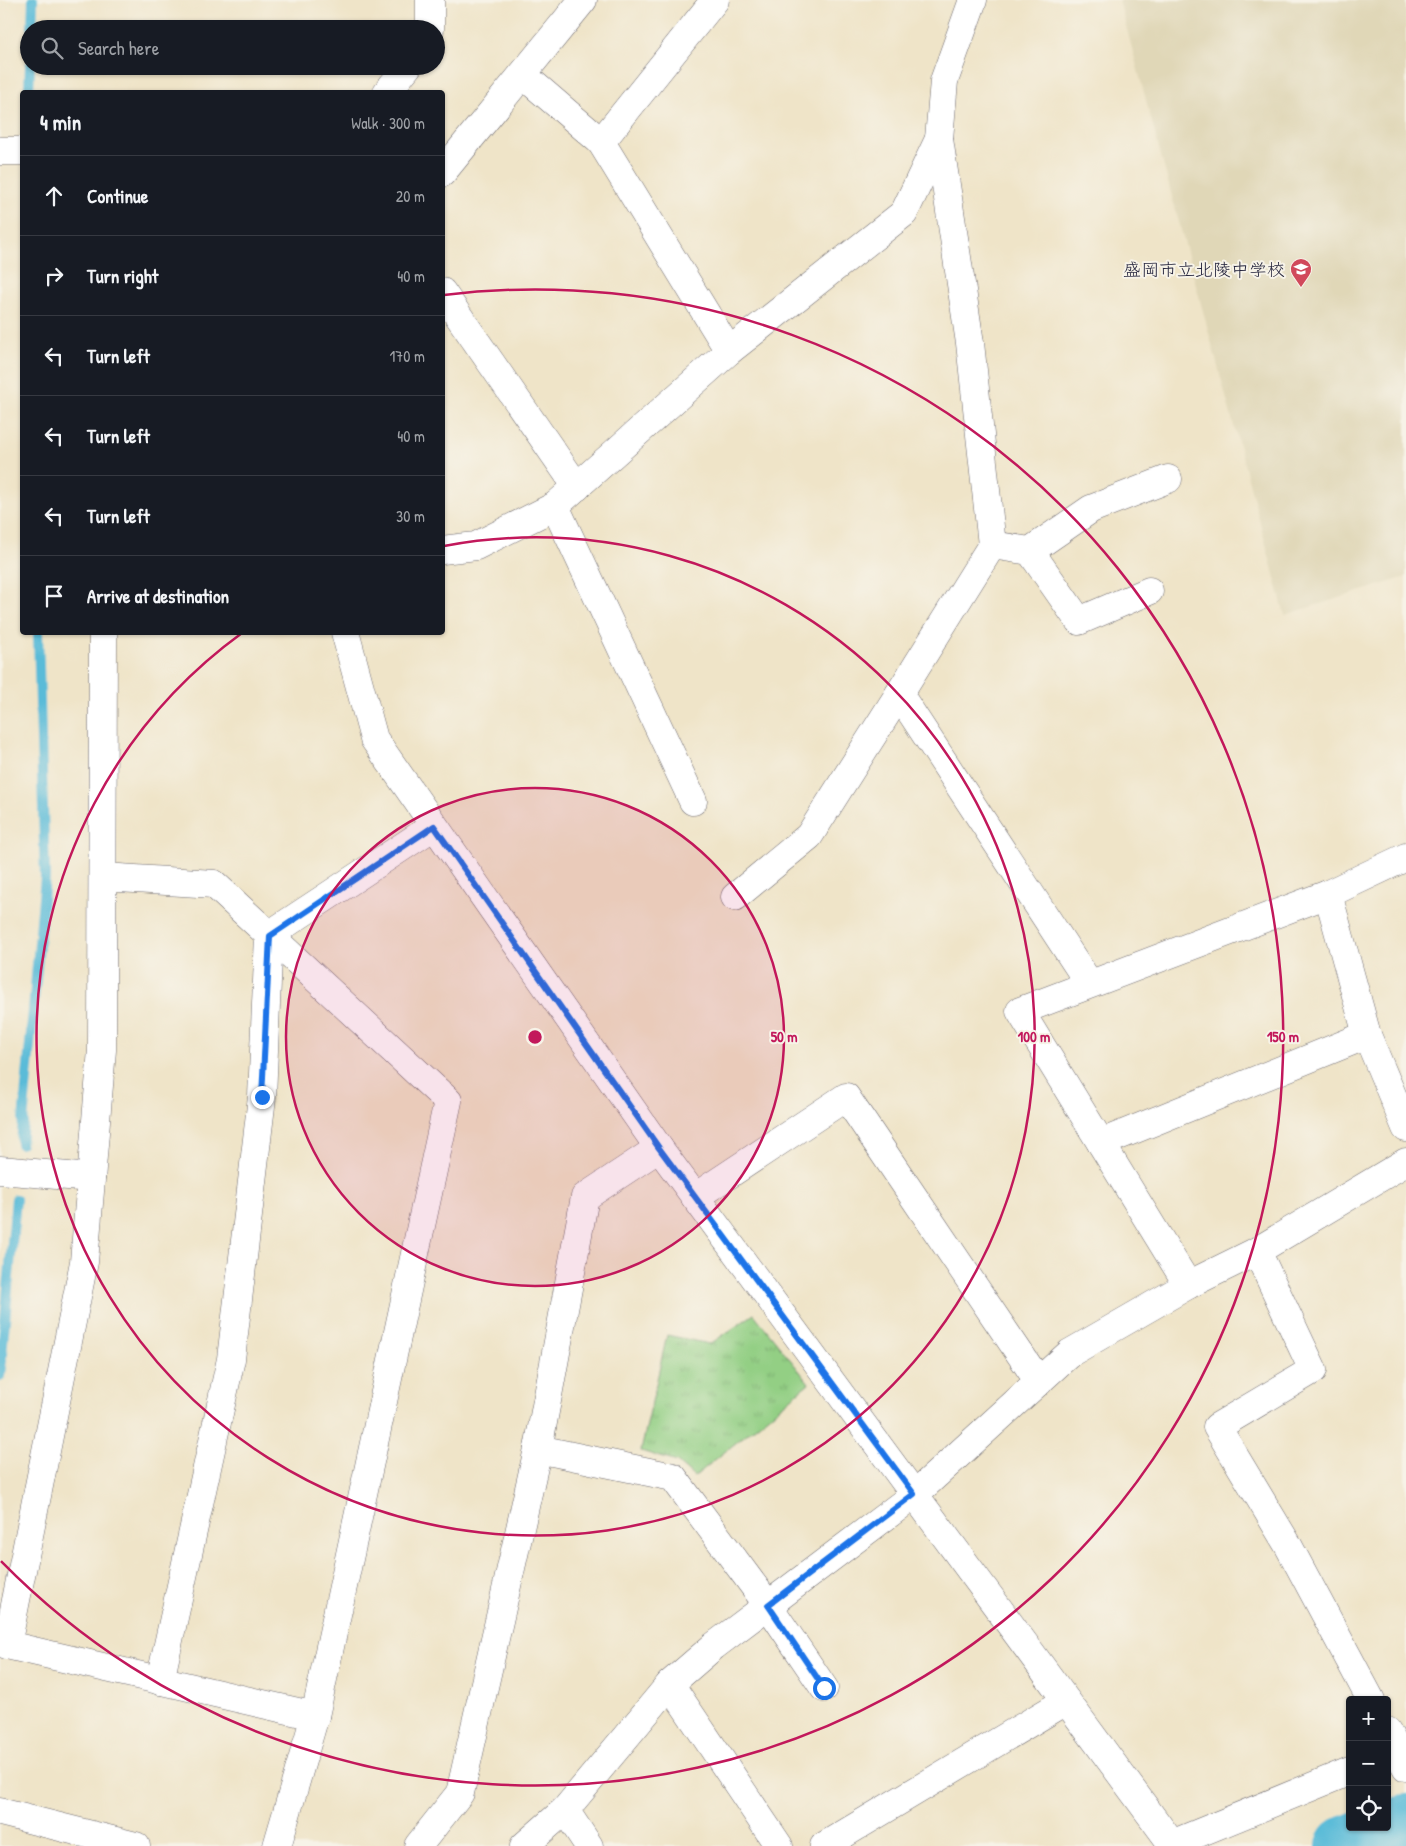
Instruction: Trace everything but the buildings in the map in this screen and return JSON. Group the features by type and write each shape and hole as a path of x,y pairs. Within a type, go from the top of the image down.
{"street":[{"path":"430,0 430,20"},
{"path":"445,169 583,0"},
{"path":"601,142 715,0"},
{"path":"735,897 809,836 992,545 970,343 939,139 944,81 973,0"},
{"path":"523,74 601,142 728,351"},
{"path":"389,90 401,75"},
{"path":"445,550 476,546 556,506 728,351 904,213 939,139"},
{"path":"0,151 20,152"},
{"path":"445,296 577,487"},
{"path":"992,545 1030,551 1091,509 1168,479"},
{"path":"556,506 693,801"},
{"path":"1030,551 1079,621 1149,591"},
{"path":"103,635 102,1050 84,1262 7,1645 315,1716"},
{"path":"346,635 374,739 659,1148 1172,1844 1346,1773"},
{"path":"899,694 1089,983"},
{"path":"270,936 434,826"},
{"path":"1188,1285 1020,1011 1089,983 1328,894 1406,857"},
{"path":"103,877 214,884 448,1101 315,1716 277,1846"},
{"path":"1328,894 1367,1035 1406,1128"},
{"path":"160,1681 231,1359 262,1097 270,936"},
{"path":"1101,1143 1367,1035"},
{"path":"695,1197 846,1097 1039,1382"},
{"path":"418,1846 460,1792 538,1449 585,1197 659,1148"},
{"path":"524,1846 565,1810 670,1684 714,1646 914,1494 1070,1353 1188,1285 1257,1251 1406,1162"},
{"path":"0,1170 91,1178"},
{"path":"1257,1251 1313,1370 1216,1427 1288,1545 1369,1696"},
{"path":"538,1449 673,1476 768,1605 824,1688"},
{"path":"670,1684 779,1846"},
{"path":"824,1846 1066,1701"},
{"path":"565,1810 589,1846"},
{"path":"0,1812 126,1845"}],"shaded area":[{"name":"盛岡市立北陵中学校","path":"1119,0 1406,0 1406,577 1285,615"}],"green space":[{"path":"754,1314 809,1383 694,1477 677,1462 641,1451 667,1335 710,1344"}],"waterway":[{"path":"32,20 33,0"},
{"path":"29,90 30,75"},
{"path":"21,1144 45,877 38,635"},
{"path":"0,1376 16,1199"},
{"path":"1346,1846 1406,1824"}],"place":[{"name":"盛岡市立北陵中学校","path":"1301,288"}],"route":[{"path":"262,1097 270,936 434,826 659,1148 914,1494 768,1605 824,1688"}]}
